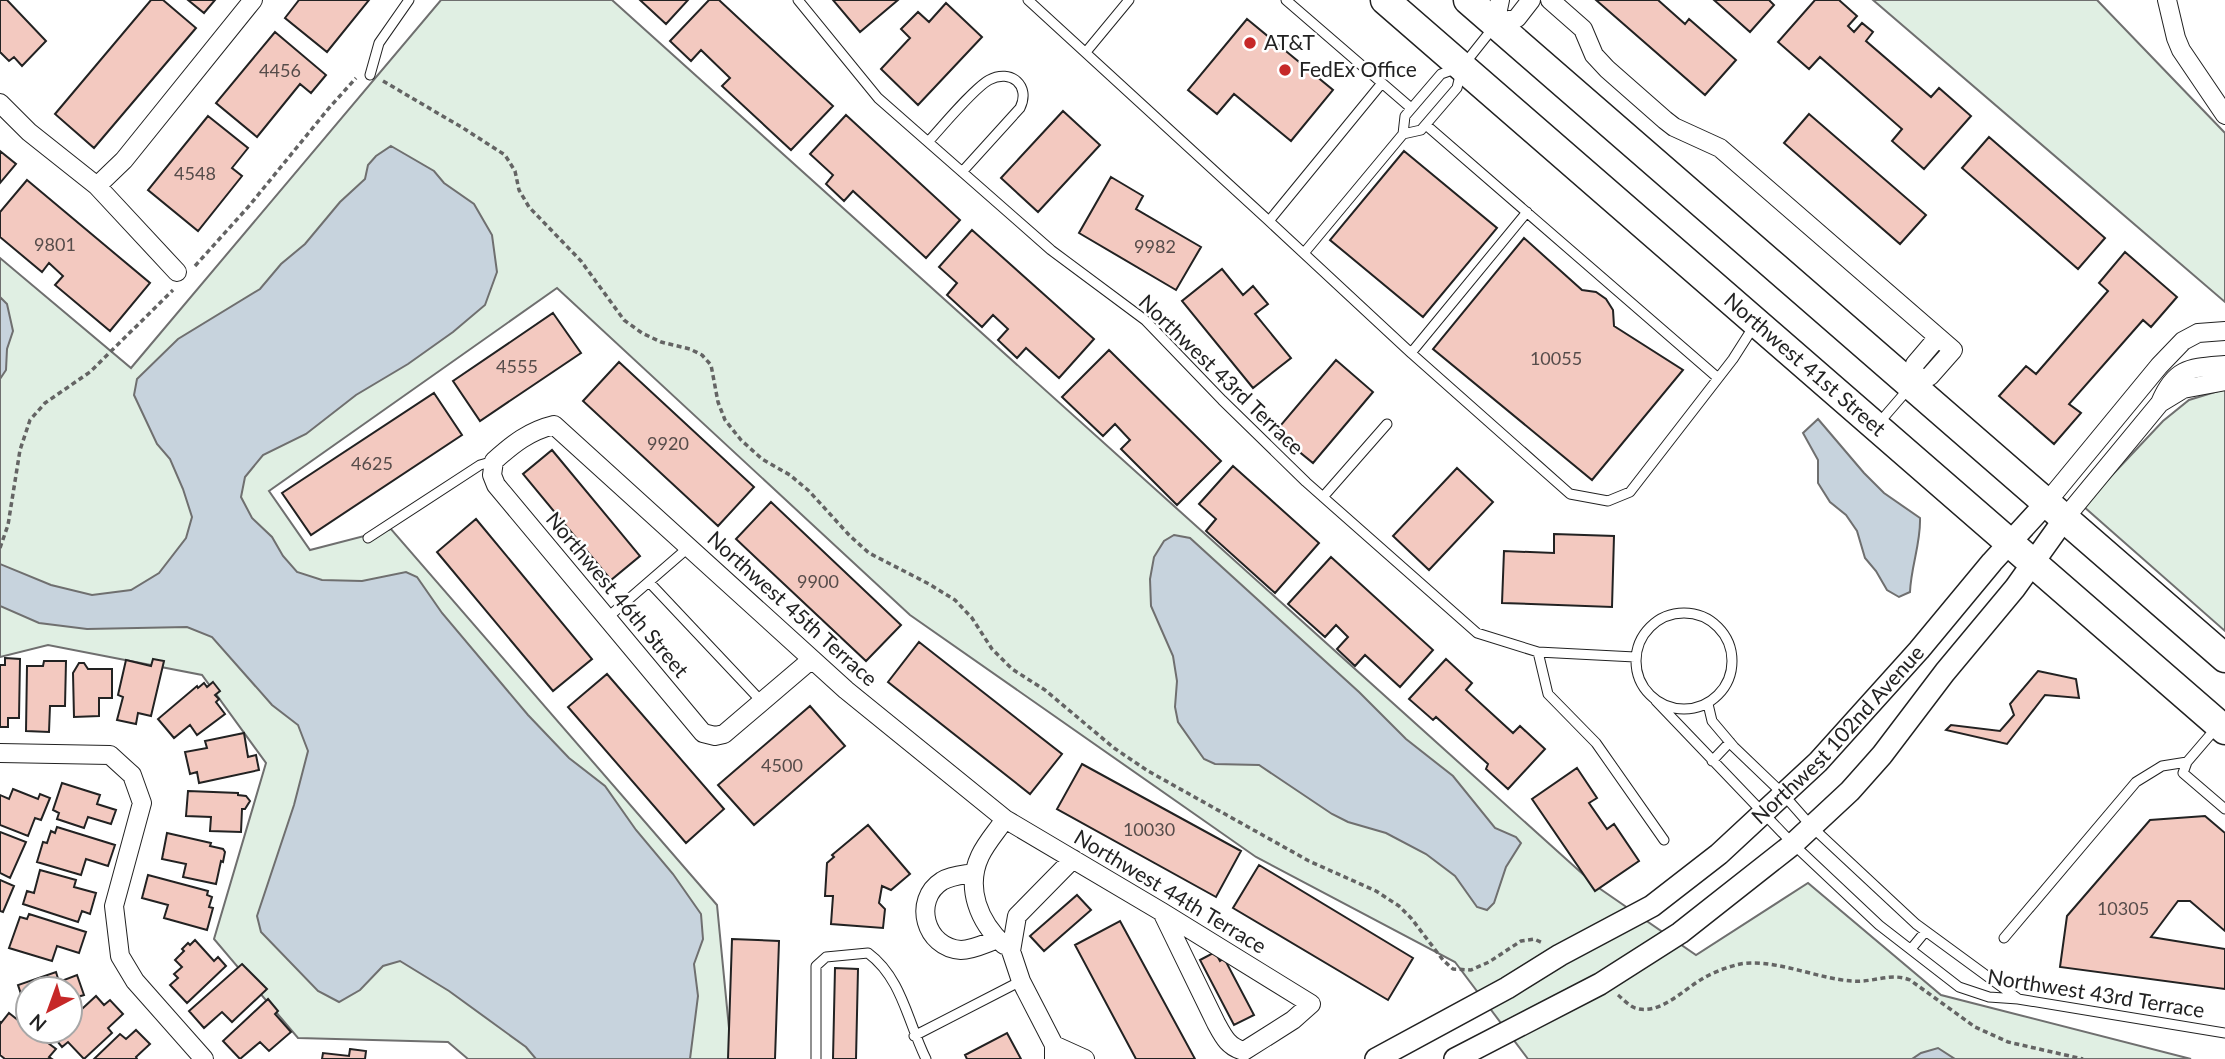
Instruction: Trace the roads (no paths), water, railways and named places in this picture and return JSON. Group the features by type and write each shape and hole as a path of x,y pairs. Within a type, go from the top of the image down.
{"main road":[{"name":"Northwest 41st Street","path":"1385,0 2222,727"},
{"path":"1468,0 1498,12 1912,385 2225,657"}],"street":[{"path":"97,186 124,160 253,0"},
{"path":"1498,12 1517,18 1531,0"},
{"path":"1550,0 1583,29 1594,55 1607,69 1655,112 1674,127 1720,148 1953,350 1930,376 1912,385"},
{"path":"2167,0 2174,31 2182,50 2225,115"},
{"path":"0,103 29,132 97,186 182,275"},
{"path":"2225,331 2198,333 2186,338 2195,358 2193,368 2225,365"},
{"path":"1912,385 1915,364 1938,337"},
{"name":"Northwest 102nd Avenue","path":"1455,1059 1600,984 1680,933 1793,844 1850,791 1882,755 2015,588 2032,564 2056,510 2159,366 2186,338"},
{"name":"Northwest 102nd Avenue","path":"2160,403 2167,386 2183,371 2193,368"},
{"name":"Northwest 102nd Avenue","path":"1376,1059 1652,906 1719,854 1818,762 1919,650 2009,543 2056,510 2160,403 2183,389 2225,381"},
{"name":"Northwest 45th Terrace","path":"493,468 517,440 537,429 554,425 846,690 1005,819"},
{"name":"Northwest 46th Street","path":"493,468 496,485 523,520 704,733 715,736 724,734 762,702"},
{"path":"762,702 812,659"},
{"path":"0,753 110,755 132,775 142,803 114,906 120,956 135,981 204,1059"},
{"path":"1005,819 981,855 974,873 973,892 977,906 985,923 1004,945 1054,1052 1085,1059"},
{"name":"Northwest 44th Terrace","path":"1005,819 1163,912 1311,1004 1293,1020 1244,1051 1234,1048 1224,1039 1163,912"},
{"path":"1004,945 1017,916 1073,859"},
{"path":"974,873 951,876 931,891 925,916 929,929 936,940 947,947 960,950 1004,945"}],"lane":[{"path":"370,75 379,43 409,0"},
{"name":"Northwest 43rd Terrace","path":"798,0 878,98 1051,250 1145,320 1222,400 1322,497 1477,633 1538,652 1635,657"},
{"path":"1028,0 1410,353 1570,494 1608,501 1630,492 1718,378 1756,322"},
{"path":"1086,52 1129,0"},
{"path":"1286,0 1411,108"},
{"path":"1403,134 1421,130 1457,88 1462,67 1498,12"},
{"path":"1304,253 1403,134 1405,116 1411,108 1441,74 1462,67"},
{"path":"928,142 986,81 1002,75 1016,80 1024,93 1020,108 962,172"},
{"path":"1269,221 1382,83"},
{"path":"1426,125 1718,378"},
{"path":"1410,353 1527,212"},
{"path":"1877,426 1912,385"},
{"path":"1322,497 1388,424"},
{"path":"368,538 480,466 493,468"},
{"path":"607,618 689,547"},
{"path":"649,582 762,702"},
{"path":"1697,614 1721,629 1732,656 1727,684 1707,704 1691,709 1672,709 1656,701 1640,682 1635,657 1646,631 1669,615 1697,614"},
{"path":"1538,652 1549,694 1596,743 1664,841"},
{"name":"Northwest 43rd Terrace","path":"1656,701 1793,844 1879,925 1959,987 1989,997 2018,999 2225,1033"},
{"path":"1707,704 1712,721 1812,827 1925,932 2018,999"},
{"path":"2222,727 2187,762 2183,773 2225,809"},
{"path":"1712,761 1730,742"},
{"path":"2004,938 2136,782 2162,766 2187,762"},
{"path":"1911,949 1925,932"},
{"path":"816,1059 817,966 827,957 868,953 882,964 893,979 914,1036 926,1059"},
{"path":"914,1036 1021,981"}],"place":[{"name":"AT&T","path":"1250,43"},
{"name":"FedEx Office","path":"1285,70"}]}
